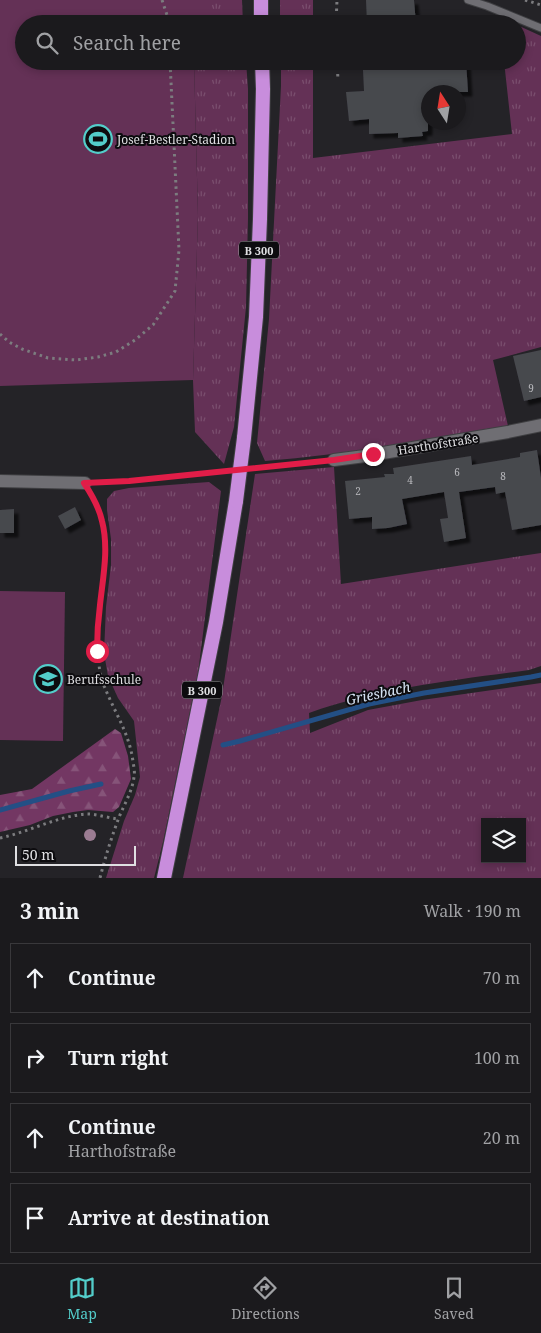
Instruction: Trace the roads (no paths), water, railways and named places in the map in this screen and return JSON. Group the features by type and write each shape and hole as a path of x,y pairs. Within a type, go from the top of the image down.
{"highway":[{"path":"260,0 261,15"},
{"name":"B 300","path":"164,878 216,622 236,501 244,438 257,297 262,70"}],"street":[{"name":"Harthofstraße","path":"334,460 541,425"},
{"path":"0,481 84,483"}],"lane":[{"path":"468,0 509,15"},
{"path":"526,22 541,28"}],"waterway":[{"name":"Griesbach","path":"223,745 369,704 424,693 541,675"},
{"name":"Griesbach","path":"0,810 101,784"}],"place":[{"name":"Josef-Bestler-Stadion","path":"98,139"},
{"name":"Berufsschule","path":"48,679"}]}
